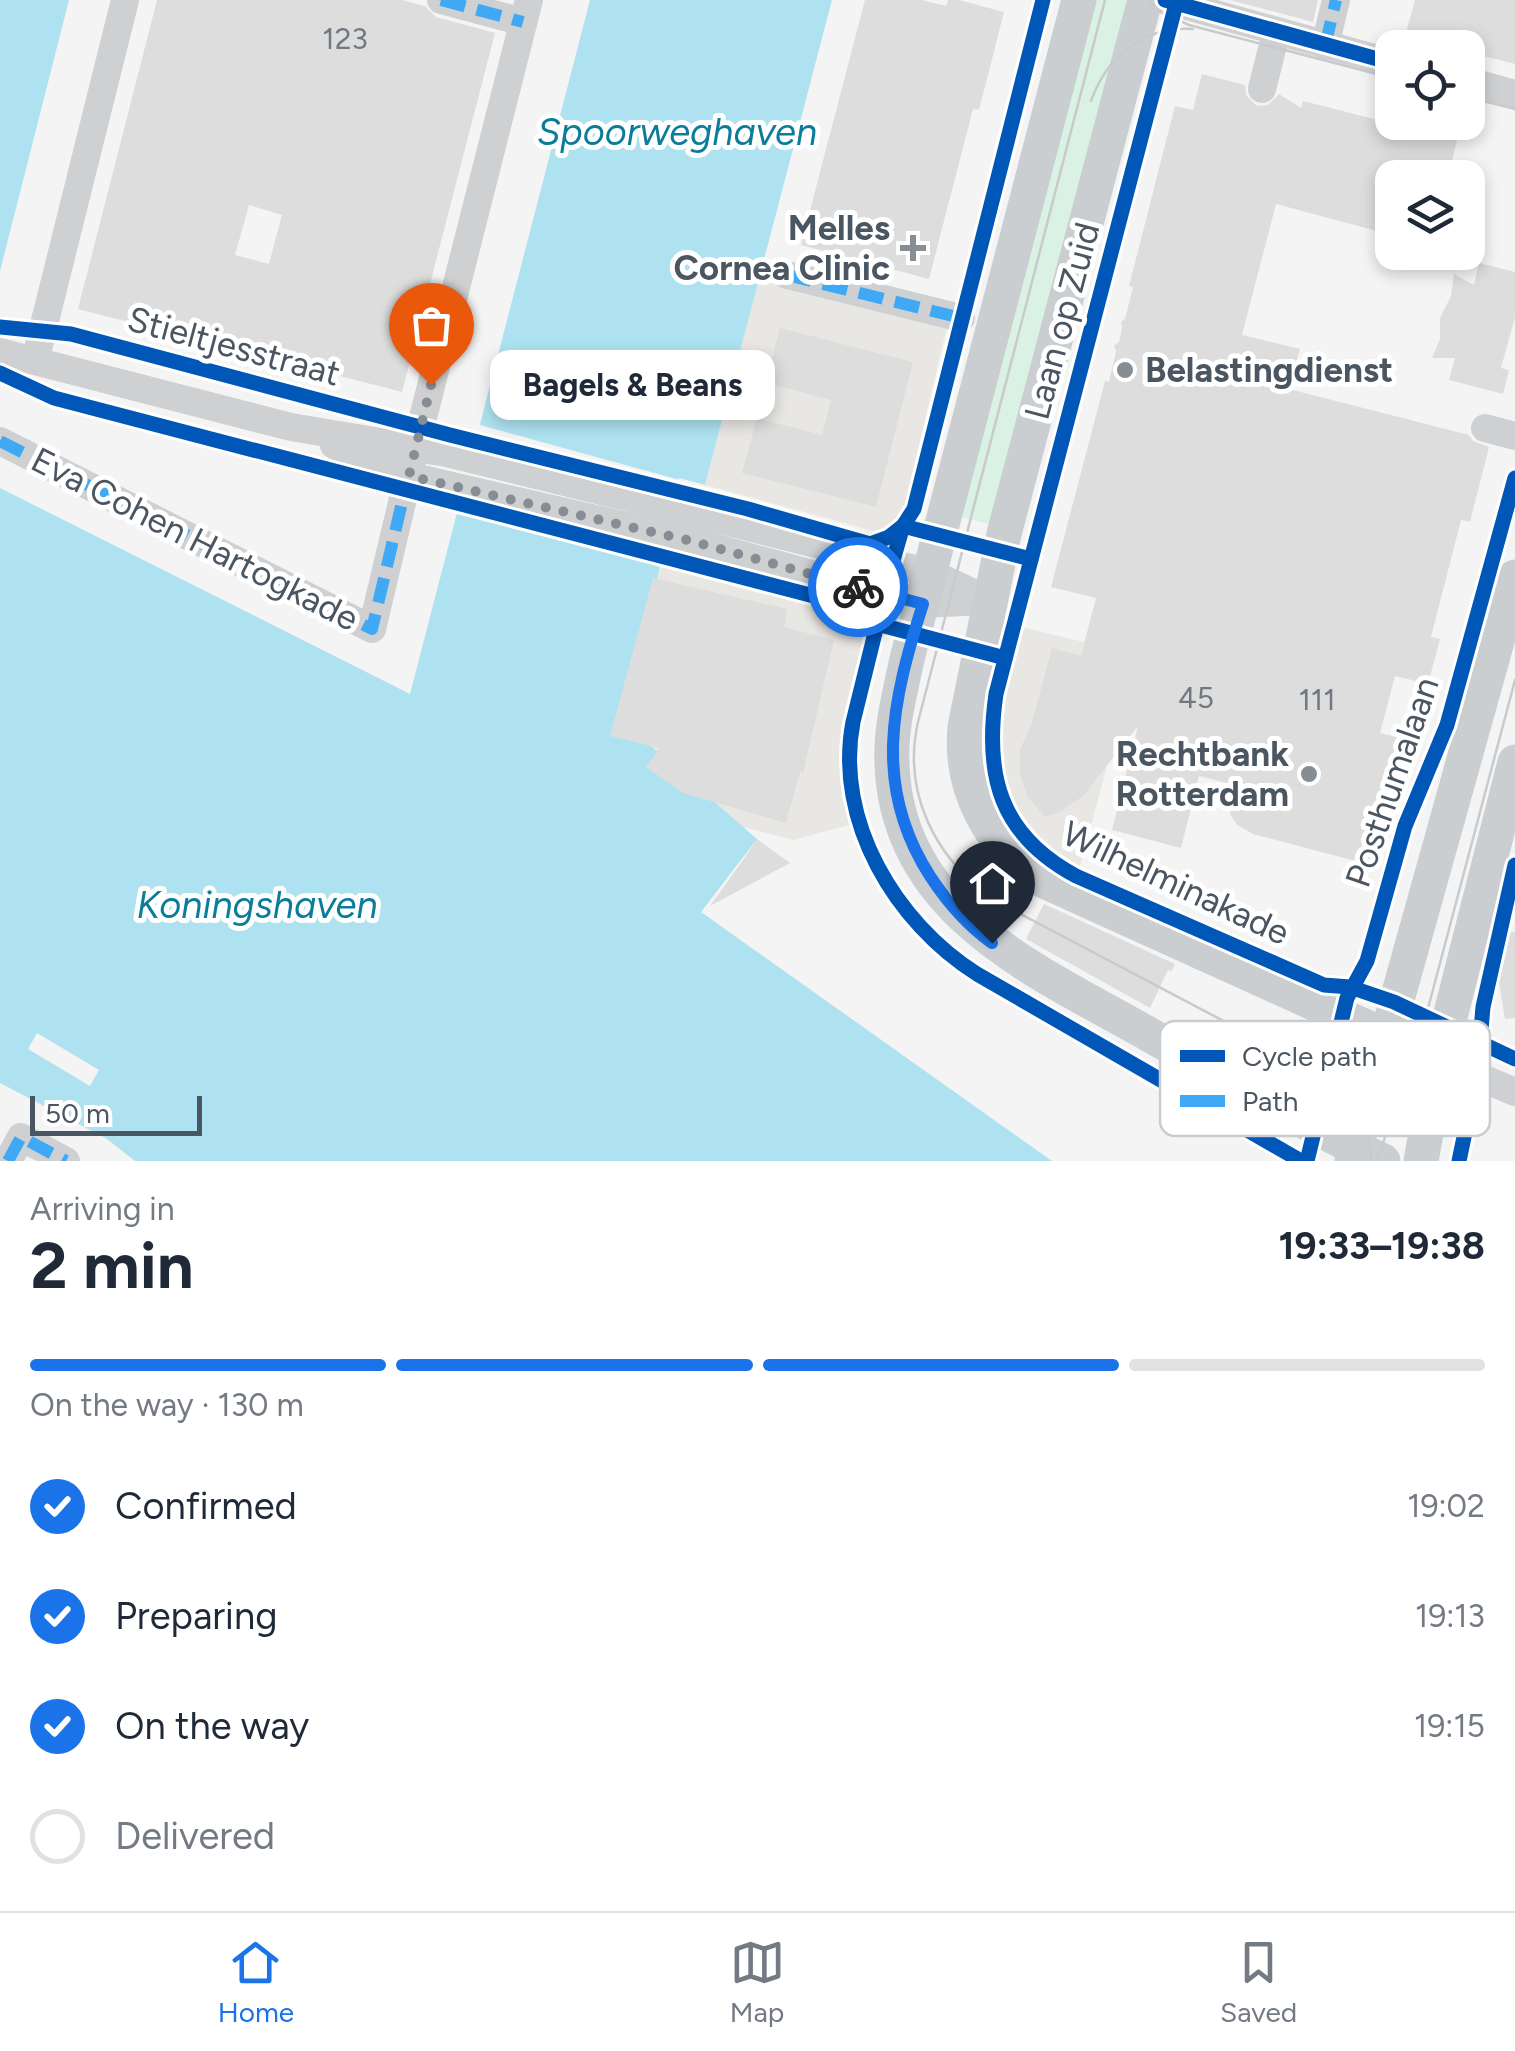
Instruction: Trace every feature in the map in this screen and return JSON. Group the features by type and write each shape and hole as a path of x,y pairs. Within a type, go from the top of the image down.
{"main road":[{"name":"Laan op Zuid","path":"927,589 1080,0"},
{"name":"Laan op Zuid","path":"990,600 1145,0"},
{"name":"Posthumalaan","path":"1388,1021 1515,577"},
{"path":"927,589 900,692 892,763 902,822 924,866 943,894 982,936 1160,1040"},
{"name":"Wilhelminakade","path":"990,600 968,708 965,764 982,816 1014,858 1042,880 1358,1021"},
{"path":"1449,1021 1515,762"},
{"path":"1328,1136 1363,1156"},
{"path":"1421,1161 1425,1136"}],"street":[{"path":"35,360 126,0"},
{"path":"407,483 526,11 441,0"},
{"path":"1166,0 1375,59"},
{"path":"1325,46 1336,0"},
{"path":"1262,89 1276,33"},
{"path":"1485,86 1515,94"},
{"path":"788,275 961,318"},
{"name":"Stieltjesstraat","path":"0,352 291,428 446,454 691,527"},
{"name":"Stieltjesstraat","path":"291,428 407,483 439,483 691,527"},
{"path":"1485,428 1515,436"},
{"name":"Eva Cohen Hartogkade","path":"0,441 372,628 407,483"},
{"path":"691,527 927,589 990,600"},
{"path":"1490,1081 1515,1092"},
{"path":"8,1161 22,1136 66,1161"}],"shaded area":[{"path":"759,278 947,327 904,509 887,529 874,531 705,485"},
{"path":"662,559 851,609 868,623 869,634 845,735 845,779 853,824 793,840 743,827 626,725"},
{"path":"1022,627 1137,655 1079,870 1046,852 1017,818 999,776 998,731"}],"green space":[{"path":"1090,0 1132,0 992,525 958,516"}],"water":[{"path":"0,0 69,0 0,271"},
{"name":"Koningshaven","path":"590,0 832,0 705,485 679,478 626,724 757,839 701,912 1052,1161 135,1161 107,1139 0,1083 0,488 410,694"}],"pier":[{"path":"476,424 702,486 701,489 683,484 665,567 453,513"},
{"path":"37,1033 99,1070 90,1086 28,1049"}],"building":[{"path":"157,0 402,0 425,6 436,17 495,33 402,392 78,309","holes":["249,205 282,215 269,264 235,255"]},
{"path":"865,0 922,0 946,6 948,0 959,0 1004,12 979,110 973,109 929,279 801,245"},
{"path":"1230,0 1318,0 1313,22"},
{"path":"1415,0 1515,0 1515,64 1485,56 1485,30 1407,30"},
{"path":"1202,74 1245,85 1246,95 1257,106 1268,105 1279,94 1301,108 1303,101 1375,119 1375,140 1457,140 1452,160 1375,160 1375,230 1276,204 1242,335 1300,349 1289,389 1469,435 1473,441 1489,447 1470,522 1461,520 1431,637 1440,639 1428,684 1395,676 1380,733 1404,739 1371,865 1253,834 1237,825 1230,814 1235,785 1199,776 1181,848 1112,830 1138,726 1083,796 1060,812 1045,817 1027,796 1020,775 1020,750 1032,722 1052,648 1081,656 1096,598 1051,587 1105,381 1109,382 1114,346 1119,342 1121,322 1125,319 1133,287 1129,286 1175,106 1193,110"},
{"path":"1485,264 1515,272 1515,317 1501,368 1509,370 1503,394 1449,380 1455,358 1432,358 1454,274 1474,285 1477,270 1485,270"},
{"path":"780,328 913,362 876,507 742,473 757,418 822,435 831,400 766,383"},
{"path":"653,578 787,609 784,627 834,640 803,773 800,772 786,823 683,793 646,767 659,748 610,736"},
{"path":"757,839 790,863 710,906 743,860"},
{"path":"1044,904 1175,964 1172,971 1168,970 1150,1008 1026,939"},
{"path":"1499,932 1515,932 1515,1018 1505,1019 1498,976"}],"tram line":[{"path":"1105,0 918,722 915,774 919,798 939,843 954,864 992,899 1224,1021"},
{"path":"1148,0 1162,13 1189,25 1375,74"},
{"path":"1091,101 1107,70 1130,47 1159,33 1193,29"},
{"path":"1485,101 1515,109"},
{"path":"1424,1021 1515,680"},
{"path":"1368,1136 1371,1161"},
{"path":"1377,1161 1385,1136"}],"marked path":[{"path":"441,0 523,22"},
{"path":"1325,46 1336,0"},
{"path":"787,275 961,318"},
{"path":"0,441 372,629 405,490"},
{"path":"8,1161 21,1137 66,1161"}],"cycle path":[{"path":"1043,0 914,509 903,526 892,564 853,722 853,796 863,832 897,898 948,953 977,974 1160,1080"},
{"path":"1165,0 1375,58"},
{"path":"1177,0 996,694 996,777 1014,822 1030,842 1076,876 1324,985 1350,987 1434,1021"},
{"path":"0,327 71,334 870,544 903,526"},
{"path":"0,373 54,398 856,607 866,611 877,624 1005,658"},
{"path":"1341,1021 1347,998 1367,961 1405,826 1447,725 1515,478"},
{"path":"903,526 1031,559"},
{"path":"1482,1021 1515,865"},
{"path":"1490,1047 1515,1059"},
{"path":"1258,1136 1301,1161"},
{"path":"1307,1161 1313,1136"},
{"path":"1459,1161 1464,1136"}],"way so far":[{"path":"431,385 409,476 687,540 858,587"}],"place":[{"name":"Melles Cornea Clinic","path":"913,248"},
{"name":"Belastingdienst","path":"1125,370"},
{"name":"Bagels & Beans","path":"431,385"},
{"name":"Rechtbank Rotterdam","path":"1309,774"}],"route":[{"path":"858,587 923,604 895,720 892,763 896,800 906,832 934,881 966,920 992,943"}],"water label":[{"name":"Spoorweghaven","path":"677,132"}]}
